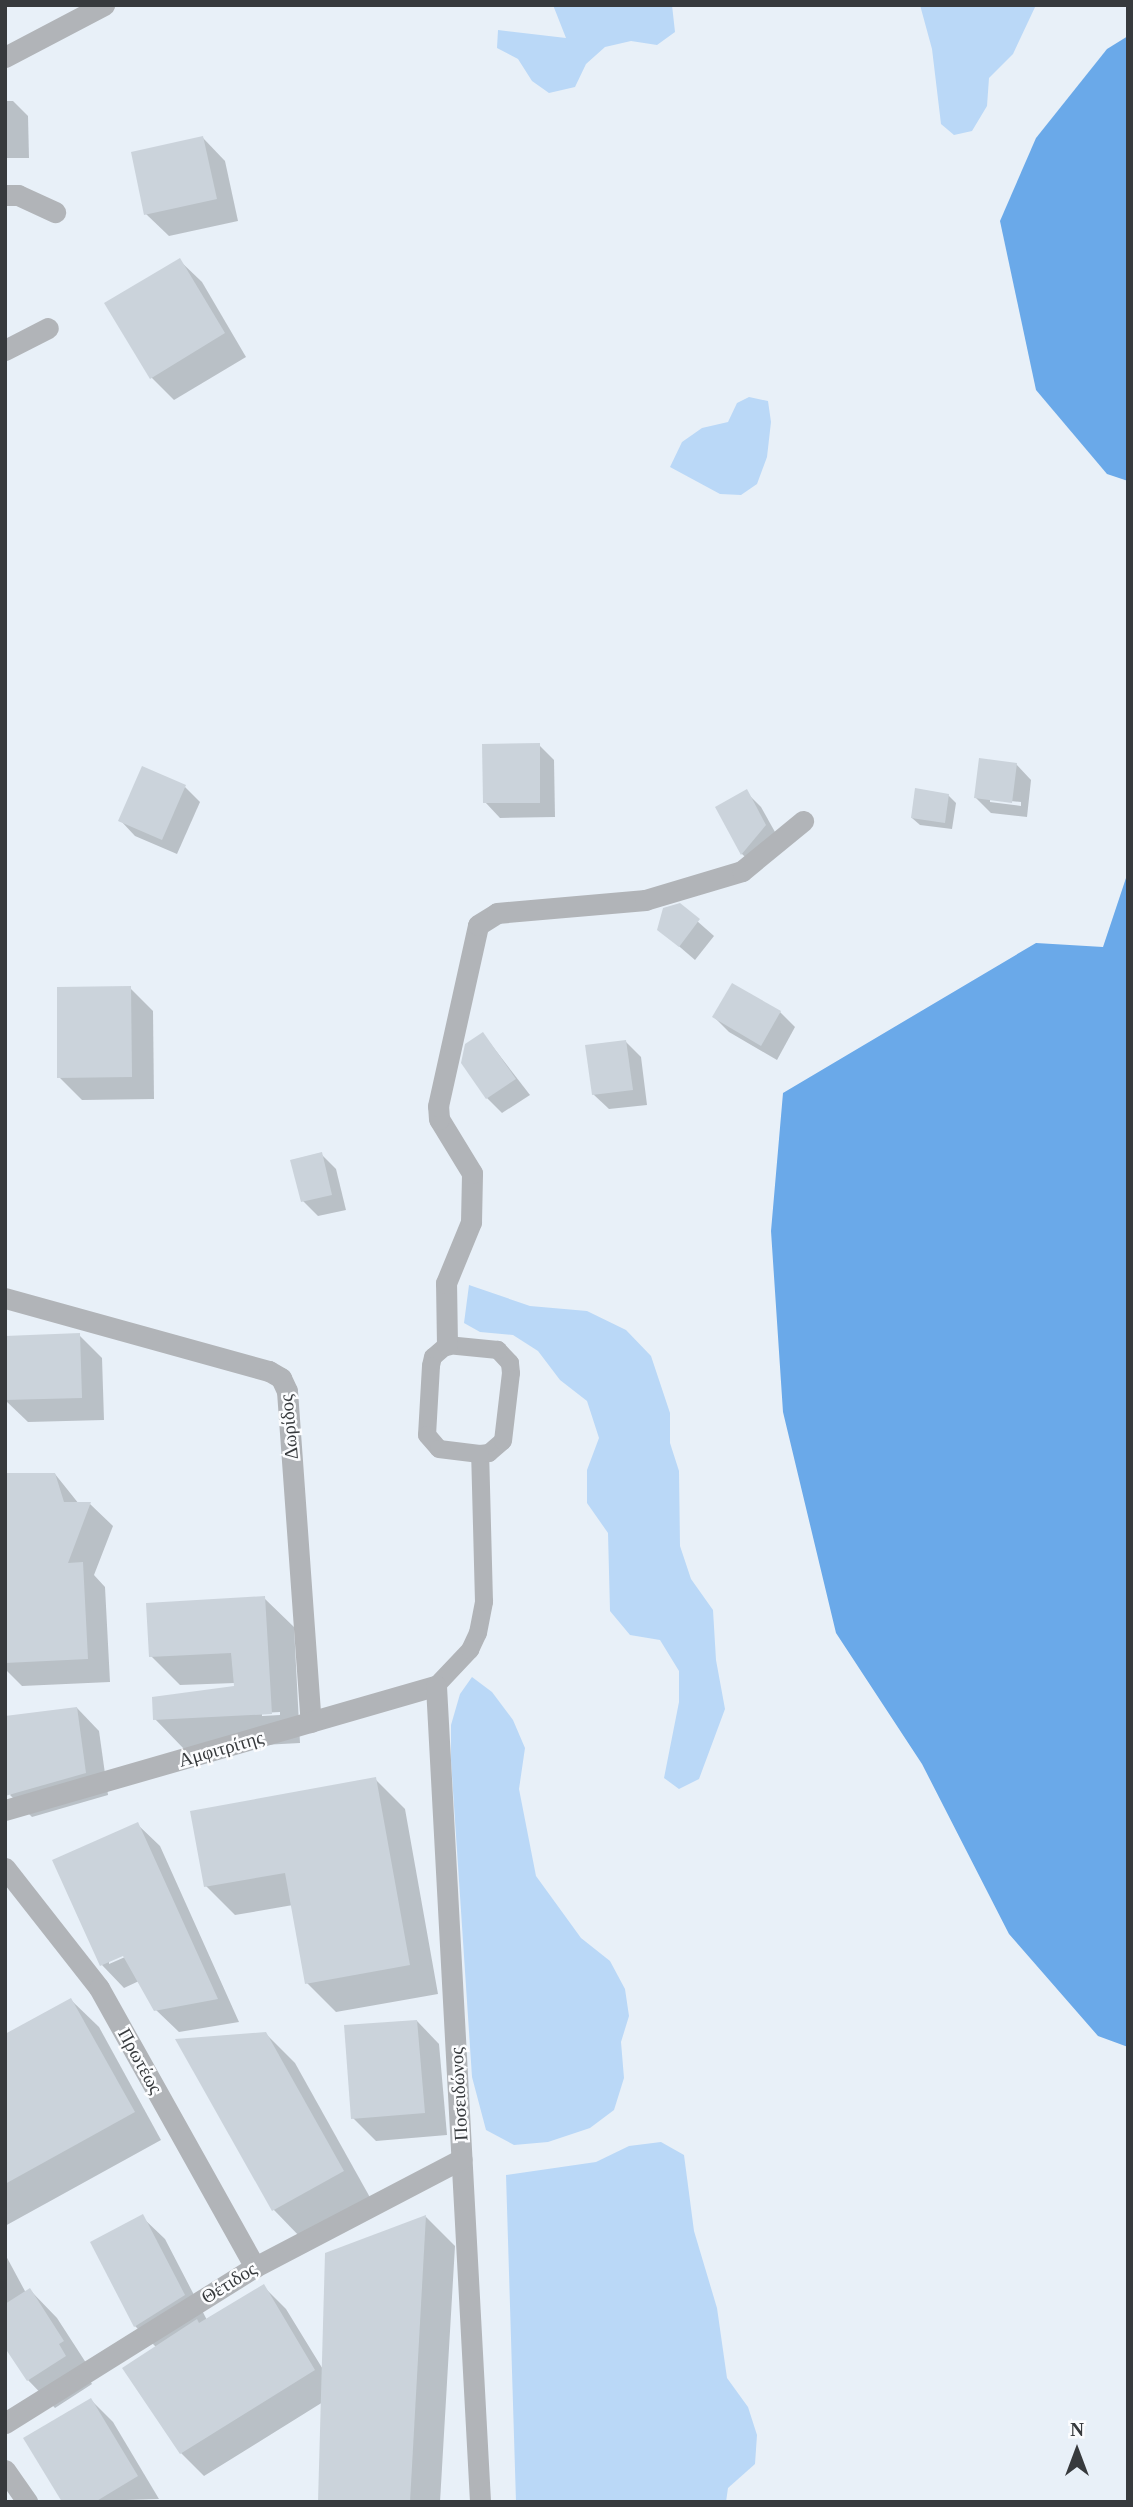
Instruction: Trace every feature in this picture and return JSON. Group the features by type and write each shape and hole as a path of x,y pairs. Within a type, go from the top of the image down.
{"street":[{"path":"5,57 104,5"},
{"path":"5,195 18,195 54,212"},
{"path":"5,350 48,328"},
{"path":"447,1345 446,1283 471,1222 472,1173 439,1119 438,1106 478,925 497,913 645,900 742,871 803,821"},
{"name":"Δωρίδος","path":"5,1298 270,1371 281,1378 287,1391 311,1722"},
{"name":"Αμφιτρίτης","path":"5,1810 436,1686"},
{"name":"Ποσειδώνος","path":"436,1686 481,2502"},
{"name":"Πρωτέως","path":"5,1868 99,1988 255,2267"},
{"name":"Θέτιδος","path":"5,2423 255,2267 463,2160"},
{"path":"5,2470 27,2502"}],"lane":[{"path":"447,1345 489,1347 498,1350 510,1363 503,1441 498,1448 480,1454 439,1449 427,1435 433,1357 447,1345"},
{"path":"436,1686 470,1650 484,1602 480,1454"}],"shaded area":[{"path":"553,5 672,5 675,32 657,45 631,41 605,47 586,64 575,87 549,93 532,81 518,59 497,48 498,30 566,38"},
{"path":"920,5 1036,5 1013,54 989,78 987,106 972,131 954,135 941,124 932,49"},
{"path":"749,397 768,401 771,422 767,457 757,484 741,495 720,494 670,467 682,442 702,428 728,422 737,403"},
{"path":"469,1285 530,1306 587,1311 626,1330 651,1356 670,1413 670,1443 679,1471 680,1546 691,1579 713,1610 716,1660 725,1709 699,1779 679,1789 664,1778 679,1702 679,1671 660,1640 630,1635 610,1611 608,1533 587,1503 587,1470 599,1438 587,1401 560,1380 538,1351 513,1335 480,1332 464,1323"},
{"path":"472,1677 492,1692 513,1720 525,1748 519,1789 536,1876 581,1938 610,1961 625,1989 629,2016 621,2042 624,2078 614,2110 590,2128 548,2142 514,2145 486,2130 472,2077 451,1725 460,1694"},
{"path":"661,2142 684,2155 694,2231 717,2308 727,2378 748,2407 757,2435 755,2464 728,2488 726,2502 516,2502 506,2175 596,2162 629,2146"}],"water":[{"path":"1128,36 1128,481 1107,474 1036,390 1000,221 1036,138 1107,49"},
{"path":"1128,872 1128,2047 1098,2036 1009,1934 922,1764 836,1633 783,1412 771,1231 783,1093 1036,943 1103,947"}],"building":[{"path":"203,136 217,199 144,215 131,152"},
{"path":"180,258 225,333 150,379 104,303"},
{"path":"540,743 540,803 483,803 482,744"},
{"path":"979,758 1017,763 1012,803 974,798"},
{"path":"142,766 186,785 162,840 118,821"},
{"path":"915,788 949,794 945,823 911,818"},
{"path":"747,789 766,825 741,855 715,807"},
{"path":"680,903 700,919 679,947 657,930 663,908"},
{"path":"732,983 781,1011 761,1046 712,1017"},
{"path":"131,986 132,1077 57,1078 57,987"},
{"path":"483,1032 516,1079 486,1099 461,1063 465,1044"},
{"path":"626,1040 633,1090 592,1095 585,1045"},
{"path":"322,1152 332,1195 301,1202 290,1160"},
{"path":"80,1333 82,1398 5,1400 5,1336"},
{"path":"5,1473 55,1473 64,1502 91,1502 68,1563 83,1562 88,1659 5,1663"},
{"path":"265,1596 272,1714 153,1720 152,1697 234,1686 231,1653 149,1657 146,1603"},
{"path":"77,1707 86,1773 5,1796 5,1716"},
{"path":"376,1777 410,1965 305,1984 285,1873 204,1887 190,1811"},
{"path":"138,1822 218,1999 154,2011 123,1956 100,1966 52,1860"},
{"path":"71,1998 135,2112 5,2184 5,2034"},
{"path":"417,2020 425,2113 351,2119 344,2025"},
{"path":"266,2032 344,2171 272,2211 175,2039"},
{"path":"143,2214 185,2295 134,2327 90,2242"},
{"path":"426,2215 410,2502 318,2502 325,2253"},
{"path":"264,2284 315,2370 180,2454 122,2368 197,2319 199,2323"},
{"path":"30,2288 64,2341 59,2344 66,2356 27,2381 5,2348 5,2304"},
{"path":"91,2398 138,2476 95,2502 62,2502 23,2438"}]}
